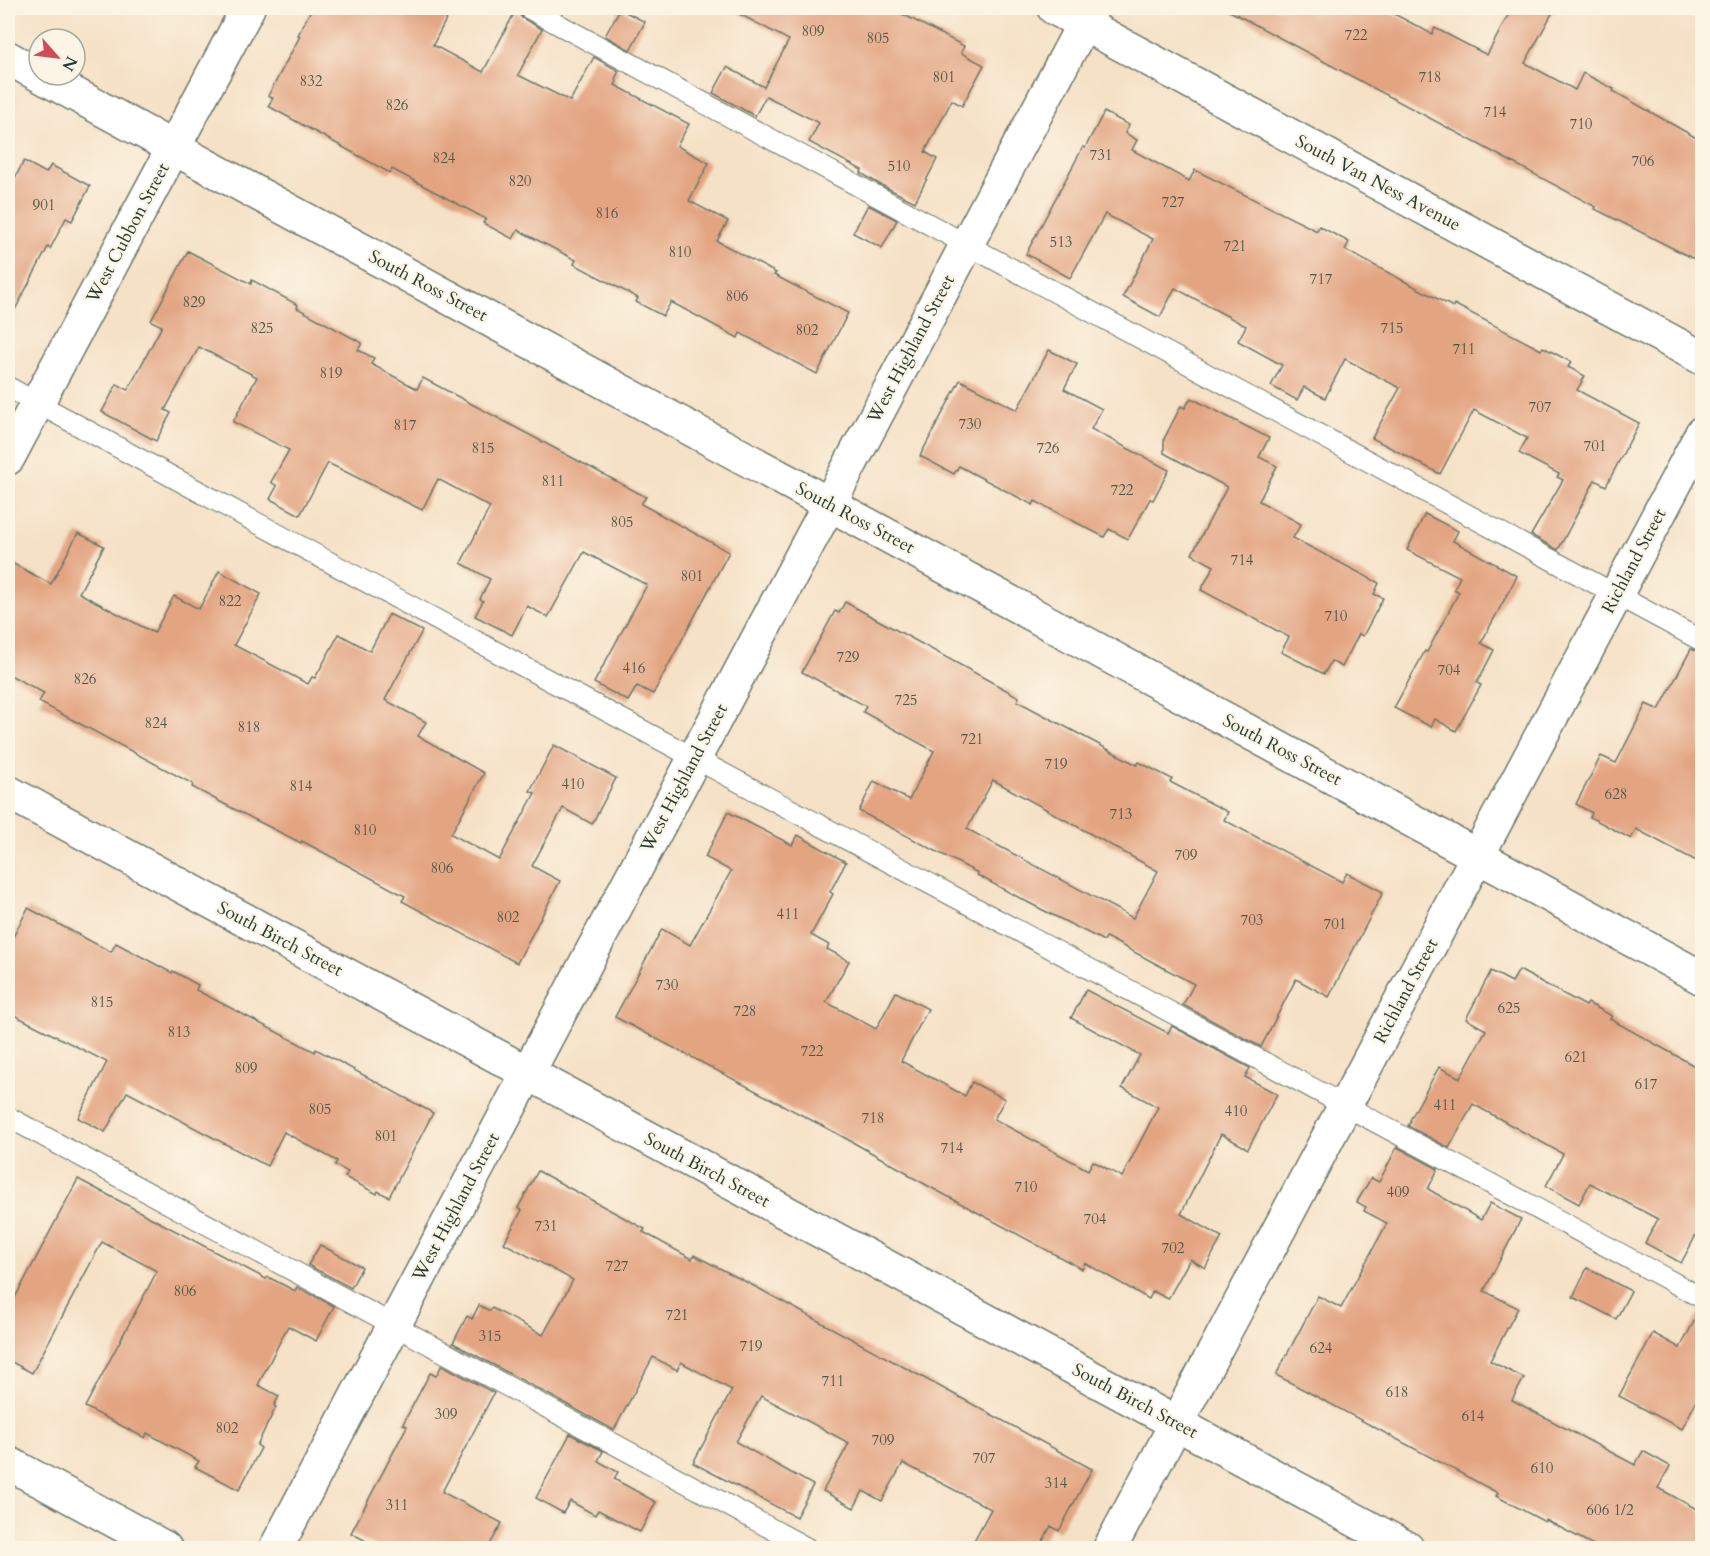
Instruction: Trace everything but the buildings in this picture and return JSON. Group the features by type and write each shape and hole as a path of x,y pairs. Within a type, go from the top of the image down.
{"street":[{"name":"West Cubbon Street","path":"8,458 248,8"},
{"name":"South Van Ness Avenue","path":"1054,8 1088,15 1702,358"},
{"name":"West Highland Street","path":"276,1548 1088,15"},
{"name":"South Ross Street","path":"8,58 1702,978"},
{"name":"Richland Street","path":"1110,1548 1702,433"},
{"name":"South Birch Street","path":"8,792 1407,1548"},
{"path":"8,1463 165,1548"}],"lane":[{"path":"528,8 1702,641"},
{"path":"8,387 694,758 1346,1105 1702,1298"},
{"path":"8,1117 807,1548"}]}
